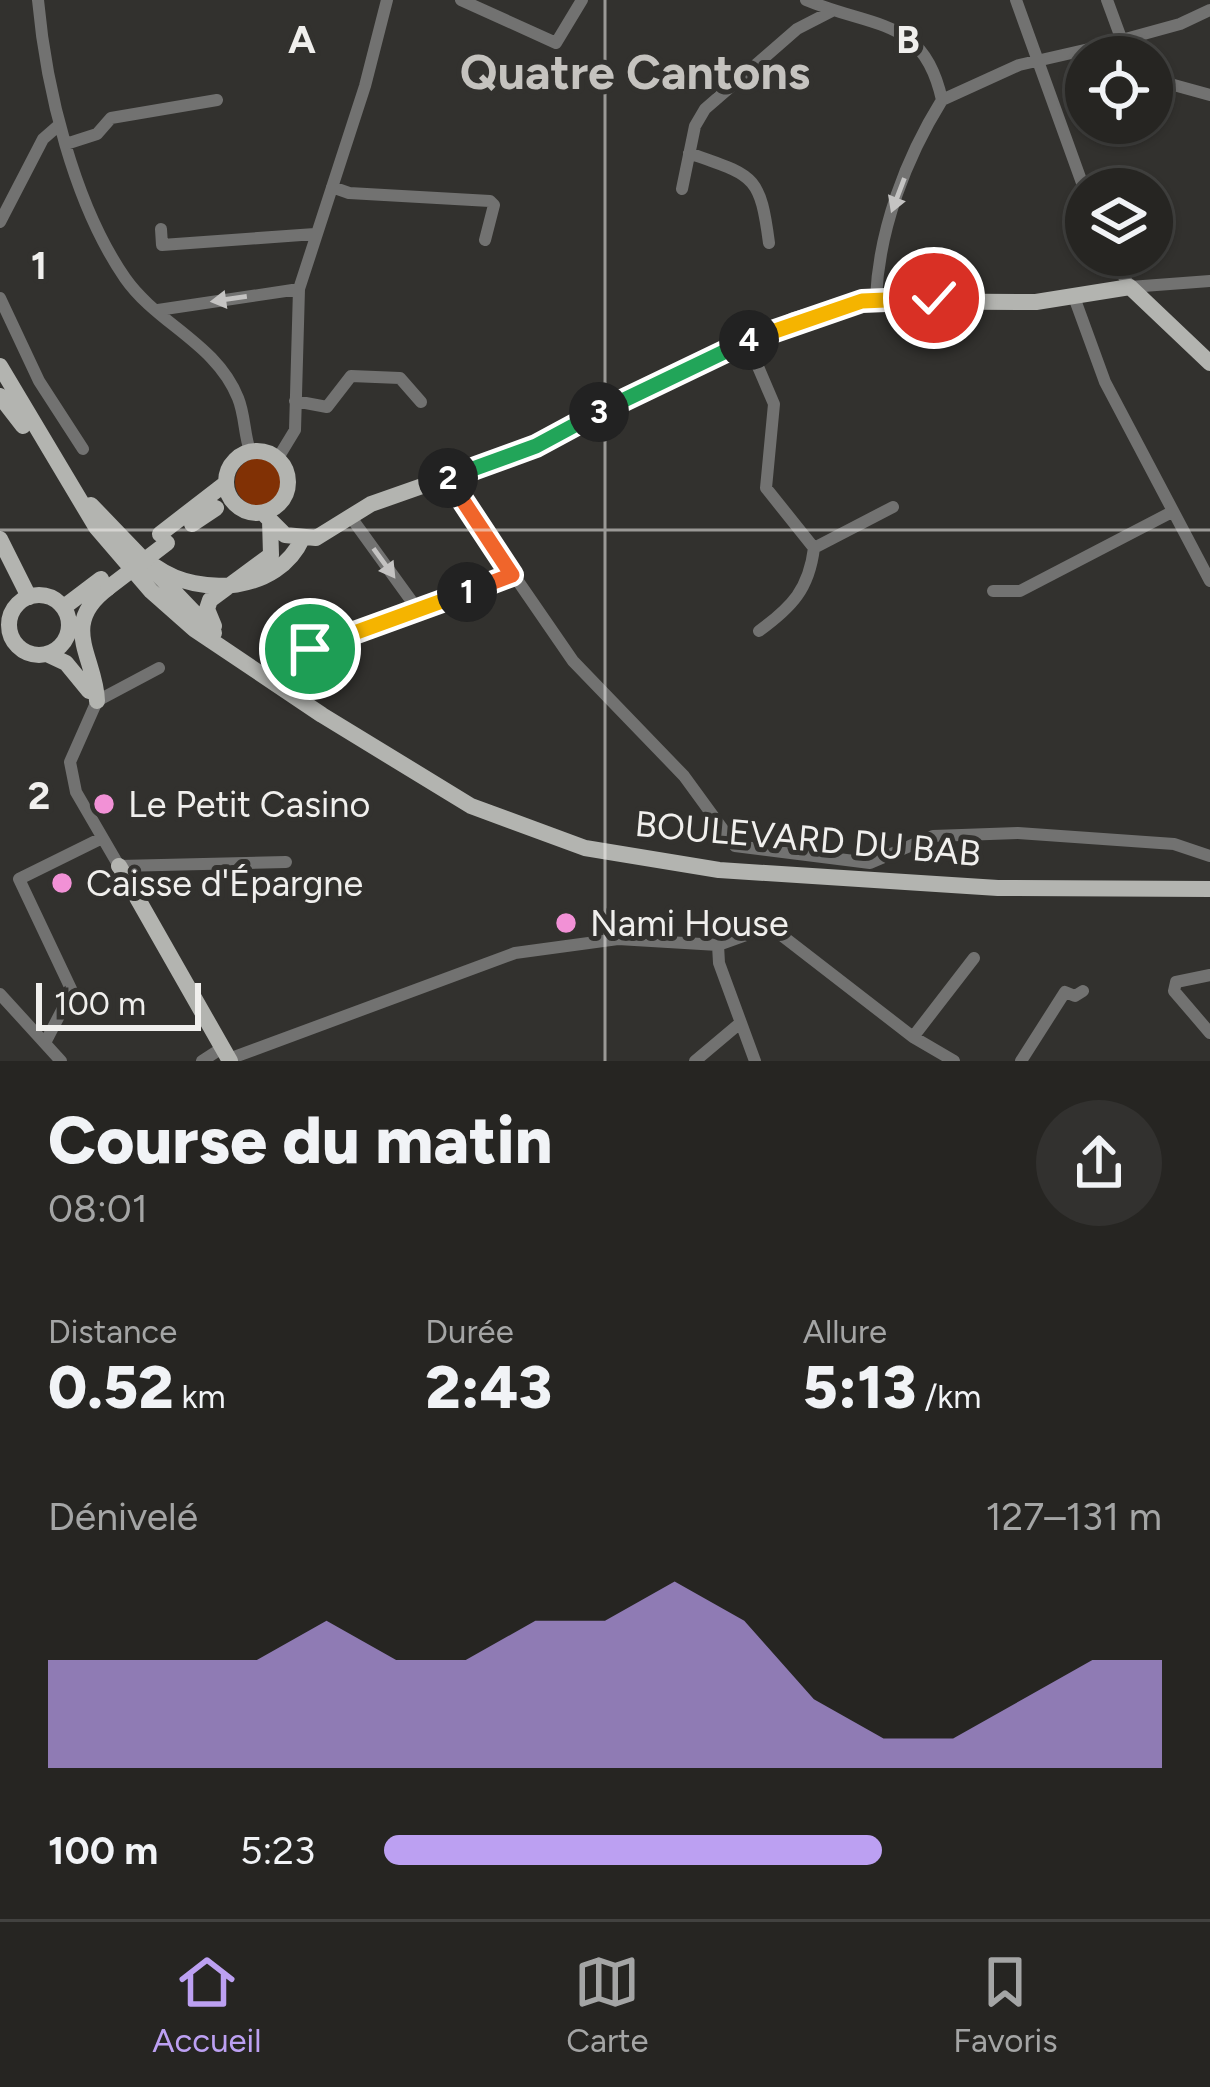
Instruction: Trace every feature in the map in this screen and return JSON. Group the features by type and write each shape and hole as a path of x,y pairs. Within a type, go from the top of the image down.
{"main road":[{"path":"194,511 238,507 266,516 284,535 316,538 350,516 536,446 794,320 876,298 1001,302 1130,287 1210,363"},
{"name":"BOULEVARD DU BAB","path":"0,366 41,443 106,543 151,591 236,656 457,798 585,848 718,869 866,882 1210,889"},
{"path":"0,396 9,412 41,443"},
{"path":"164,539 226,483 230,466 250,451 278,458 289,481 284,498 266,516"},
{"path":"226,483 238,507"},
{"name":"BOULEVARD DU BAB","path":"73,488 236,656"},
{"path":"130,550 189,583 229,584 272,574 292,560 302,539 284,498"},
{"path":"64,608 217,508"},
{"path":"236,656 207,609 229,584 271,554 266,516"},
{"path":"0,539 28,597"},
{"path":"95,692 82,653 83,624 104,583"},
{"path":"48,596 64,608 74,657 95,692 49,655 33,656 14,643 10,616 28,597 48,596"},
{"path":"49,655 68,636"},
{"path":"0,658 14,643"},
{"path":"119,866 227,1056"}],"street":[{"path":"38,0 59,124 112,256 136,291 227,379 250,451"},
{"path":"278,458 292,440 299,289 387,0"},
{"path":"461,0 556,43 582,0"},
{"path":"806,0 916,42 932,58 942,100 888,224 876,298"},
{"path":"1016,0 1076,168"},
{"path":"1108,0 1120,36"},
{"path":"1129,36 1180,24 1210,10"},
{"path":"682,189 705,109 796,29 832,11"},
{"path":"942,100 1036,63 1065,58"},
{"path":"1173,85 1210,95"},
{"path":"66,144 97,134 111,118 217,100"},
{"path":"0,222 43,139 59,124"},
{"path":"689,153 751,175 762,192 769,243"},
{"path":"332,187 349,193 490,201 494,205 485,240"},
{"path":"161,230 162,245 315,234"},
{"path":"1123,276 1130,287 1210,281"},
{"path":"158,310 299,289"},
{"path":"1074,297 1105,382 1210,581"},
{"path":"0,298 39,381 83,449"},
{"path":"747,341 774,404 766,488 814,548"},
{"path":"295,401 327,407 346,378 372,376 404,380 421,402"},
{"path":"447,478 573,661 684,776 734,846 870,863 912,840 1018,833 1174,844 1210,856"},
{"path":"759,631 790,608 805,588 814,548 893,507"},
{"path":"993,591 1020,591 1172,512"},
{"path":"350,516 418,610"},
{"path":"310,649 512,575"},
{"path":"159,668 95,692 70,772 100,839 119,866 286,862"},
{"path":"46,1041 72,991 20,879 100,839"},
{"path":"202,1061 515,953 618,939 718,945 757,931 776,931 913,1037 954,1061"},
{"path":"718,945 739,1024 755,1061"},
{"path":"913,1037 974,958"},
{"path":"1210,975 1185,976 1174,991 1210,1033"},
{"path":"1021,1061 1065,992 1076,996 1083,991"},
{"path":"0,994 61,1061"},
{"path":"694,1061 739,1024"}],"shaded area":[{"path":"259,458 276,465 283,482 276,499 259,506 242,499 235,482 242,465"}],"place":[{"name":"Le Petit Casino","path":"104,804"},
{"name":"Caisse d'Épargne","path":"62,883"},
{"name":"Nami House","path":"566,923"}],"district":[{"name":"Quatre Cantons","path":"635,72"}],"route":[{"path":"310,649 512,575 447,478 536,446 794,320 876,298 934,298"}]}
